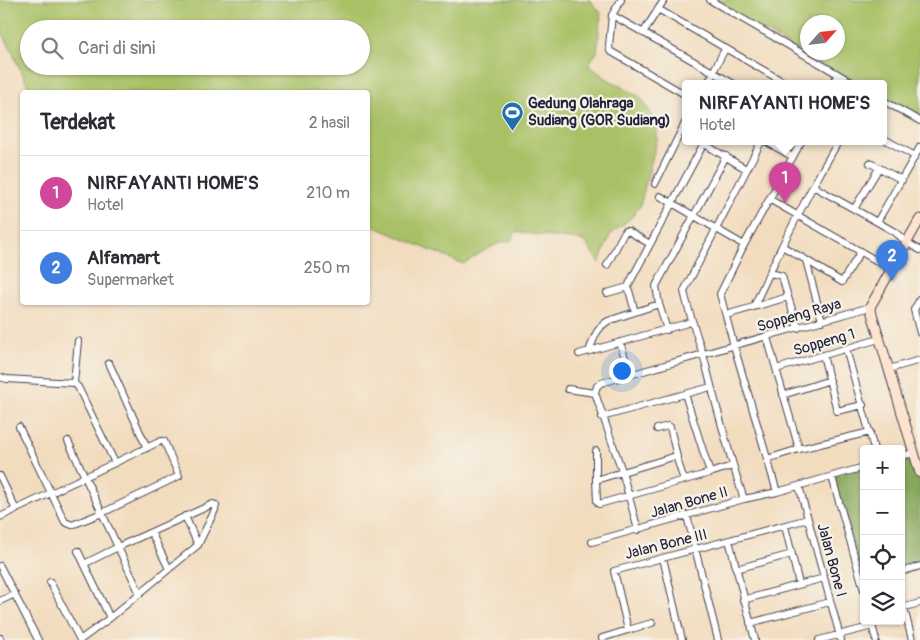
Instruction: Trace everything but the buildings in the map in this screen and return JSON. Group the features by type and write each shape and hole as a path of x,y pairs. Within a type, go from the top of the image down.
{"street":[{"path":"621,0 612,15 610,51 682,93"},
{"path":"643,33 664,0"},
{"path":"710,0 848,80"},
{"path":"658,9 780,80"},
{"path":"612,15 727,80"},
{"path":"709,80 725,49"},
{"path":"834,80 838,74"},
{"path":"887,103 920,122"},
{"path":"655,184 682,136"},
{"path":"887,140 915,156"},
{"path":"635,312 628,287 702,145"},
{"path":"708,145 746,169"},
{"path":"744,499 732,466 703,354 691,322 684,291 759,145"},
{"path":"772,145 793,157"},
{"path":"777,492 720,294 744,245 799,145"},
{"path":"754,306 782,246 836,145"},
{"path":"877,222 920,147"},
{"path":"667,330 656,286 726,156"},
{"path":"870,163 902,180"},
{"path":"854,209 879,168"},
{"path":"814,186 901,236 906,242 920,250"},
{"path":"660,196 744,245"},
{"path":"769,199 891,269"},
{"path":"920,219 870,307 920,473"},
{"path":"607,265 625,231 650,244"},
{"path":"782,246 842,282 862,251"},
{"path":"806,260 822,321"},
{"path":"770,273 782,276 798,328"},
{"path":"607,292 628,287"},
{"path":"726,315 788,297"},
{"path":"920,300 914,310 920,332"},
{"path":"589,351 601,325 660,304"},
{"name":"Soppeng Raya","path":"595,393 597,386 601,383 870,307"},
{"path":"579,354 691,322"},
{"path":"767,337 799,449"},
{"name":"Soppeng 1","path":"776,369 879,339"},
{"path":"74,383 78,341"},
{"path":"620,342 630,374"},
{"path":"846,349 873,445"},
{"path":"823,355 837,412 863,405"},
{"path":"889,369 920,360"},
{"path":"109,363 147,448"},
{"path":"0,378 74,383 78,386 115,463"},
{"path":"783,395 830,380"},
{"path":"602,417 712,387"},
{"path":"568,389 595,393 622,471 638,530"},
{"path":"685,394 710,473"},
{"path":"657,429 668,426 670,428 684,480"},
{"path":"0,517 16,510 50,493 161,441 164,441 179,476 102,513 76,524 67,524 50,493 19,427"},
{"path":"767,459 799,449 870,432"},
{"path":"68,441 140,594"},
{"path":"596,451 597,501 599,504 732,466"},
{"path":"905,455 914,453"},
{"path":"596,480 666,458 677,457"},
{"name":"Jalan Bone II","path":"592,542 860,468"},
{"path":"832,477 861,580"},
{"path":"0,478 16,510"},
{"name":"Jalan Bone I","path":"796,487 808,519 840,637"},
{"path":"50,582 80,640 140,594 198,545 216,505 213,504 185,516 84,564"},
{"path":"185,516 198,545"},
{"path":"687,516 718,640"},
{"name":"Jalan Bone III","path":"628,630 614,571 808,519"},
{"path":"785,526 799,584"},
{"path":"151,532 169,569"},
{"path":"729,540 754,640"},
{"path":"78,551 110,618"},
{"path":"736,569 792,554"},
{"path":"663,558 682,640"},
{"path":"0,566 38,640"},
{"path":"905,571 920,566"},
{"path":"743,600 824,578"},
{"path":"0,602 15,594"},
{"path":"750,623 830,602"},
{"path":"905,607 920,603"},
{"path":"905,618 912,640"},
{"path":"602,638 652,623"},
{"path":"819,640 840,637 870,625"},
{"path":"872,625 876,640"}],"green space":[{"name":"Gedung Olahraga Sudiang (GOR Sudiang)","path":"0,0 590,0 601,13 597,52 588,65 609,80 640,97 657,122 657,140 640,206 632,217 610,235 599,263 584,241 516,232 511,241 499,243 463,264 370,225 370,90 30,90 23,75 370,75 370,20 20,20 20,69 0,27"},
{"path":"710,0 920,0 920,121 887,103 887,80 848,80 814,60 845,60 845,15 800,15 800,52"},
{"path":"914,453 920,473 920,566 905,571 905,490 905,456"},
{"path":"860,468 860,572 832,477"}],"place":[{"name":"Gedung Olahraga Sudiang (GOR Sudiang)","path":"512,131"},
{"name":"NIRFAYANTI HOME'S","path":"785,203"},
{"name":"Alfamart","path":"892,281"}]}
